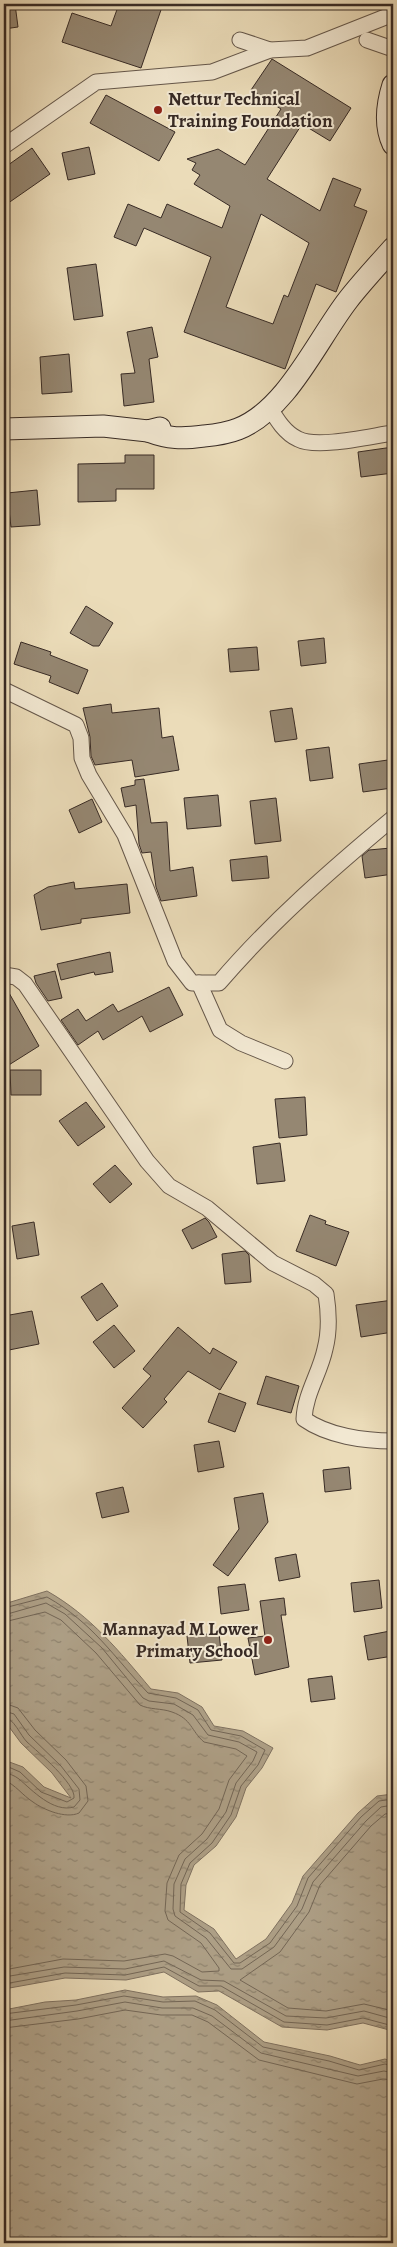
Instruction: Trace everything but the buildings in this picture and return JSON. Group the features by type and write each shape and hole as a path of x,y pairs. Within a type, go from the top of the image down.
{"main road":[{"path":"393,85 387,114 389,136 393,144"},
{"path":"4,429 104,426 148,431 162,427 185,426 235,418 270,408 290,384 349,299 393,248"}],"street":[{"path":"4,146 96,82 212,72 270,50 307,48 393,14"},
{"path":"240,40 270,50"},
{"path":"367,40 393,49"},
{"path":"270,408 280,424 298,440 325,443 393,433"},
{"path":"4,690 76,725 82,738 82,758 89,774 125,834 175,961 192,982 219,983 242,956 336,865 393,818"},
{"path":"4,975 16,977 26,984 75,1059 159,1176 169,1186 207,1208 273,1263 314,1284 326,1294 330,1320 325,1350 304,1407 304,1419 316,1428 345,1436 393,1441"},
{"path":"199,983 220,1030 241,1043 286,1061"}],"water":[{"path":"47,1591 63,1601 104,1635 151,1689 178,1693 202,1707 214,1726 243,1731 273,1748 262,1768 246,1788 236,1817 216,1846 194,1865 186,1885 184,1910 214,1929 236,1959 266,1939 292,1903 303,1876 358,1813 377,1796 393,1794 393,2031 363,2023 327,2030 282,2027 219,1991 198,1992 164,1972 126,1980 65,1978 4,1989 4,1760 23,1767 44,1787 71,1798 52,1773 21,1743 4,1720 4,1604"},
{"path":"125,1990 163,1997 196,1996 217,2005 264,2042 330,2056 360,2065 385,2059 393,2062 393,2243 4,2243 4,2010 45,2002 76,2000"}],"place":[{"name":"Nettur Technical Training Foundation","path":"158,110"},
{"name":"Mannayad M Lower Primary School","path":"268,1640"}]}
